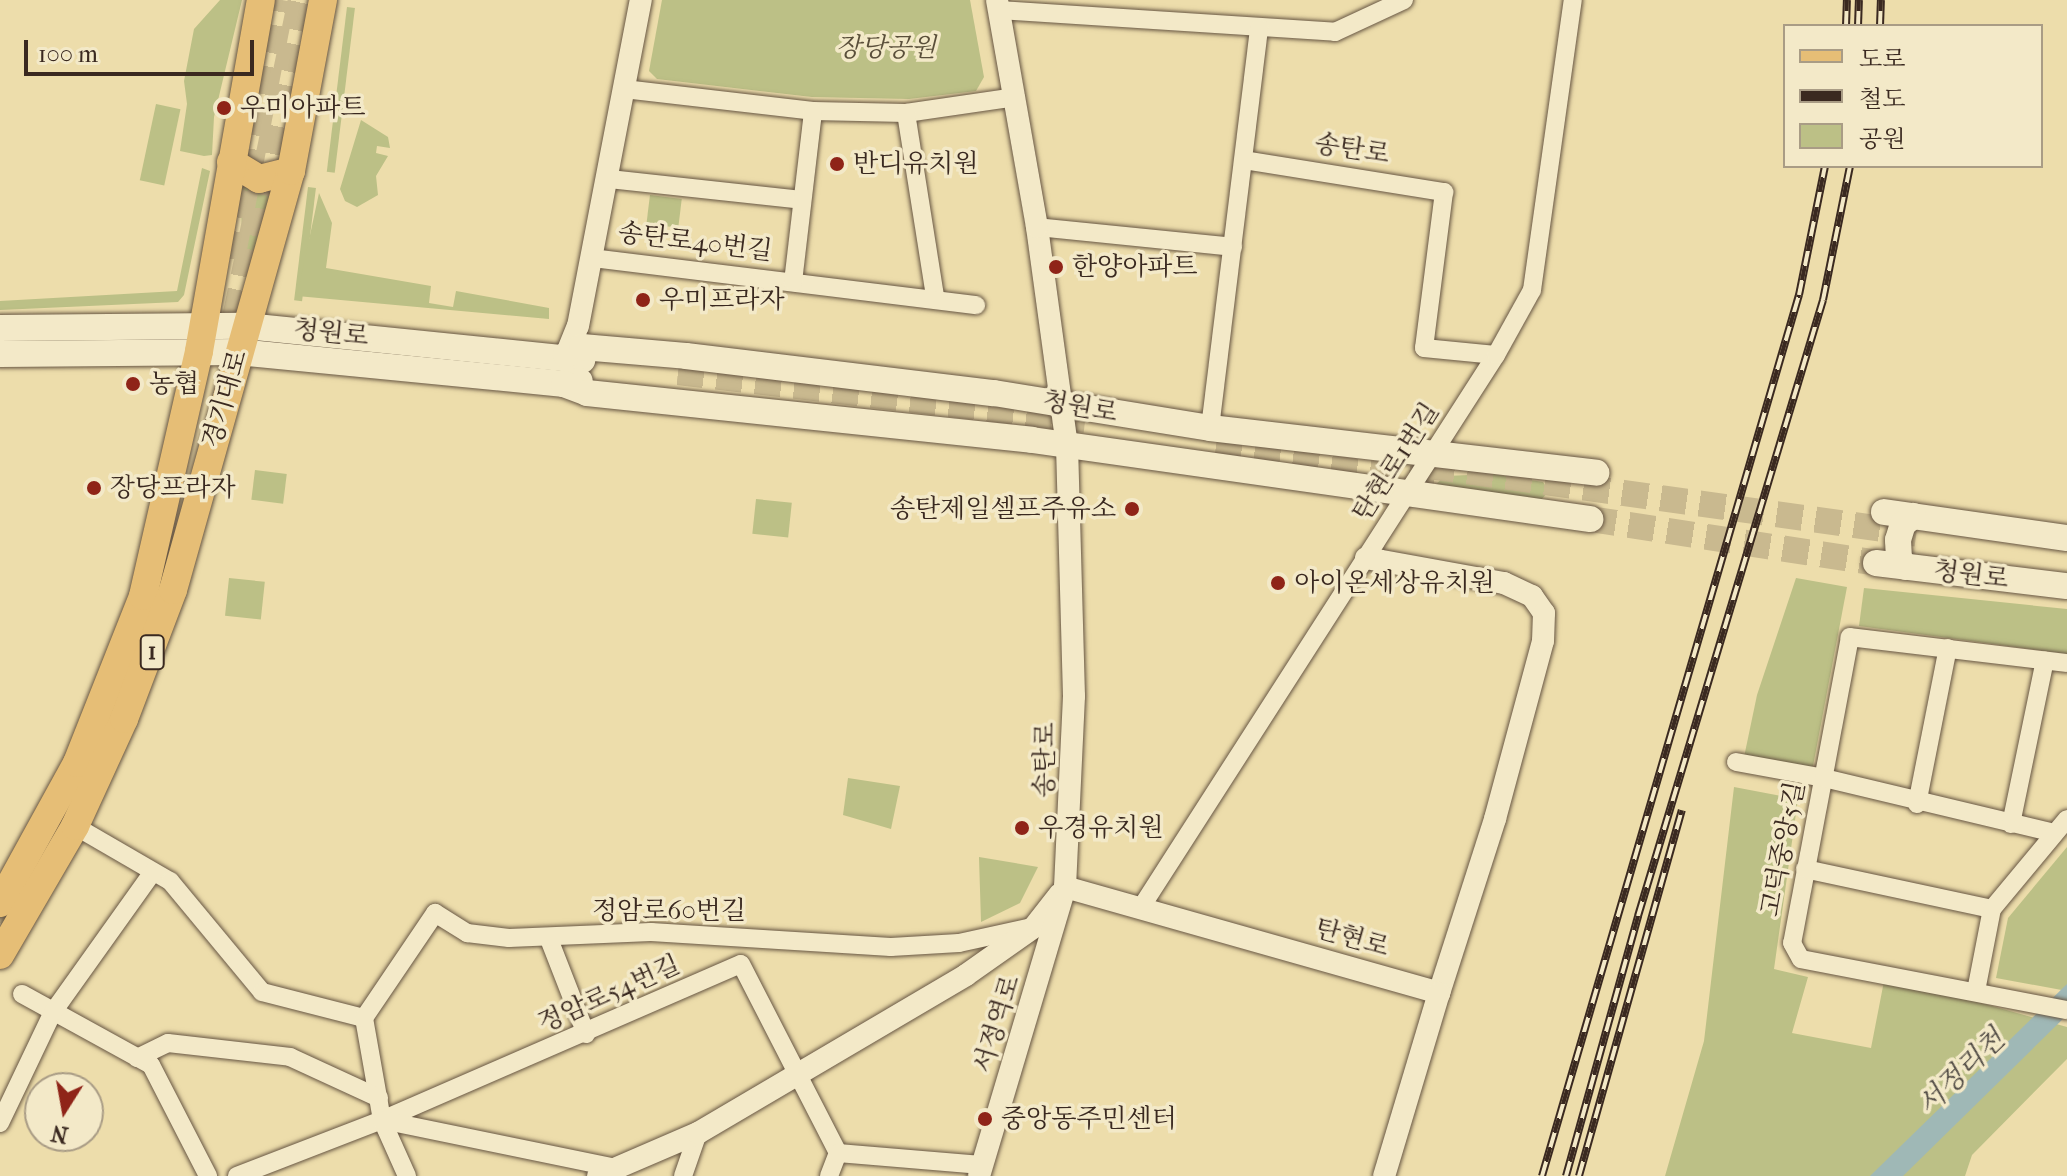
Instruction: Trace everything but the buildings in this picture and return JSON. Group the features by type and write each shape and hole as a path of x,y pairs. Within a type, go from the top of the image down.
{"main road":[{"name":"경기대로","path":"0,903 77,763 121,659 143,596 202,337 261,0"},
{"name":"경기대로","path":"0,955 75,826 157,635 291,171 323,0"},
{"path":"231,162 259,179 291,171"},
{"name":"청원로","path":"0,328 566,355 677,381 583,380 564,384"},
{"name":"청원로","path":"0,354 202,337"},
{"name":"청원로","path":"242,339 564,384 587,393 1067,446 1405,490 1590,519"},
{"name":"청원로","path":"566,355 582,347 686,356 994,393 1210,428 1596,473"},
{"path":"990,437 1003,430 1006,417 1004,402 994,393"},
{"path":"1537,511 1556,505 1562,493 1540,468"},
{"name":"청원로","path":"1884,512 1912,542 2067,586"},
{"name":"청원로","path":"1876,563 1912,542 2067,538"},
{"name":"청원로","path":"1912,542 2067,554"},
{"name":"청원로","path":"1912,542 2067,571"}],"street":[{"name":"송탄로40번길","path":"566,355 578,326 609,179 641,0"},
{"path":"998,5 1335,32 1404,0"},
{"name":"탄현로1번길","path":"1142,906 1366,558 1405,490 1496,355 1532,290 1573,0"},
{"name":"송탄로","path":"998,5 1037,227 1067,446 1074,686 1065,887"},
{"path":"1210,428 1259,28"},
{"path":"624,89 813,111 906,113 1016,97"},
{"name":"송탄로40번길","path":"793,282 813,111"},
{"path":"906,113 935,297"},
{"name":"송탄로","path":"1244,160 1444,192 1424,348 1496,355"},
{"name":"송탄로40번길","path":"609,179 802,200"},
{"path":"1037,227 1233,247"},
{"name":"송탄로40번길","path":"592,258 935,297 976,305"},
{"path":"1366,558 1504,583 1532,596 1544,613 1543,641 1503,789 1384,1176"},
{"name":"고덕중앙5길","path":"1976,991 1801,959 1792,943 1850,637 2067,663"},
{"path":"1917,804 1948,648"},
{"path":"2011,824 2045,660"},
{"path":"1736,762 1824,778 1917,804 2011,824 2061,826"},
{"path":"75,826 170,881 262,992 364,1018 382,1120 407,1176"},
{"path":"2061,826 1992,909 1976,991 2067,1010"},
{"path":"1805,869 1992,909"},
{"path":"0,1123 53,1012 153,872"},
{"path":"382,1120 609,1172 698,1133 966,975 1034,927 1065,887"},
{"name":"탄현로","path":"1065,887 1142,906 1439,993"},
{"name":"서정역로","path":"980,1171 1065,887"},
{"name":"정암로60번길","path":"364,1018 435,913 467,933 549,939 651,932 891,947 959,943 1034,927"},
{"path":"549,939 586,1034"},
{"name":"정암로54번길","path":"237,1176 382,1120 586,1034 741,964 800,1074"},
{"path":"22,994 151,1065 208,1176"},
{"path":"137,1058 168,1043 290,1057 379,1098"},
{"path":"800,1074 838,1153 829,1176"},
{"path":"683,1176 698,1133"},
{"path":"838,1153 980,1171"}],"green space":[{"path":"220,0 242,0 214,117 212,155 204,156 180,151 187,104 184,81 194,29"},
{"name":"장당공원","path":"662,0 970,0 984,77 976,91 909,99 812,97 657,79 649,71"},
{"path":"347,7 355,8 335,173 327,172"},
{"path":"156,104 180,109 164,185 140,180"},
{"path":"361,120 388,137 390,148 377,146 376,153 388,156 376,176 378,195 357,207 345,201 340,189"},
{"path":"202,168 210,171 184,295 178,302 0,310 0,301 177,291"},
{"path":"239,179 280,181 251,269 234,267 242,228"},
{"path":"308,187 316,188 302,301 294,300"},
{"path":"319,193 332,223 326,268 431,286 429,303 453,307 456,291 549,308 549,319 297,296"},
{"path":"650,195 682,199 678,228 646,224"},
{"path":"255,470 287,474 283,504 251,500"},
{"path":"1494,474 1543,482 1549,491 1541,500 1435,485 1445,476"},
{"path":"756,499 792,503 788,538 752,534"},
{"path":"229,578 265,582 261,620 225,616"},
{"path":"1796,578 1847,587 1813,766 1799,774 1743,762 1757,695"},
{"path":"1864,588 2067,609 2067,654 1859,626"},
{"path":"848,778 900,786 891,829 843,815"},
{"path":"1734,787 1798,799 1774,969 1808,977 1792,1033 1871,1048 1885,976 2067,1027 2067,1059 1972,1155 1965,1176 1665,1176 1704,1041"},
{"path":"2067,847 2067,991 1996,978 2008,918"},
{"path":"979,857 1038,867 1020,903 981,922"}],"water":[{"path":"2067,984 2067,1015 1903,1176 1870,1176"}],"tunnel":[{"path":"231,259 281,0"},
{"path":"236,318 302,0"},
{"path":"678,372 1085,420"},
{"path":"1215,453 1442,483"},
{"path":"1429,466 1916,534"},
{"path":"1590,519 1876,563"},
{"path":"0,923 23,882"}],"railway":[{"path":"1846,24 1847,0"},
{"path":"1858,24 1859,0"},
{"path":"1880,24 1881,0"},
{"path":"1542,1176 1799,295 1825,168"},
{"path":"1566,1176 1638,916 1823,300 1850,168"},
{"path":"1579,1176 1682,810"}],"place":[{"name":"우미아파트","path":"224,108"},
{"name":"반디유치원","path":"837,164"},
{"name":"한양아파트","path":"1056,267"},
{"name":"우미프라자","path":"643,300"},
{"name":"농협","path":"133,384"},
{"name":"장당프라자","path":"94,488"},
{"name":"송탄제일셀프주유소","path":"1132,509"},
{"name":"아이온세상유치원","path":"1278,583"},
{"name":"우경유치원","path":"1022,828"},
{"name":"중앙동주민센터","path":"985,1119"}],"water label":[{"name":"서정리천","path":"1961,1072"}]}
